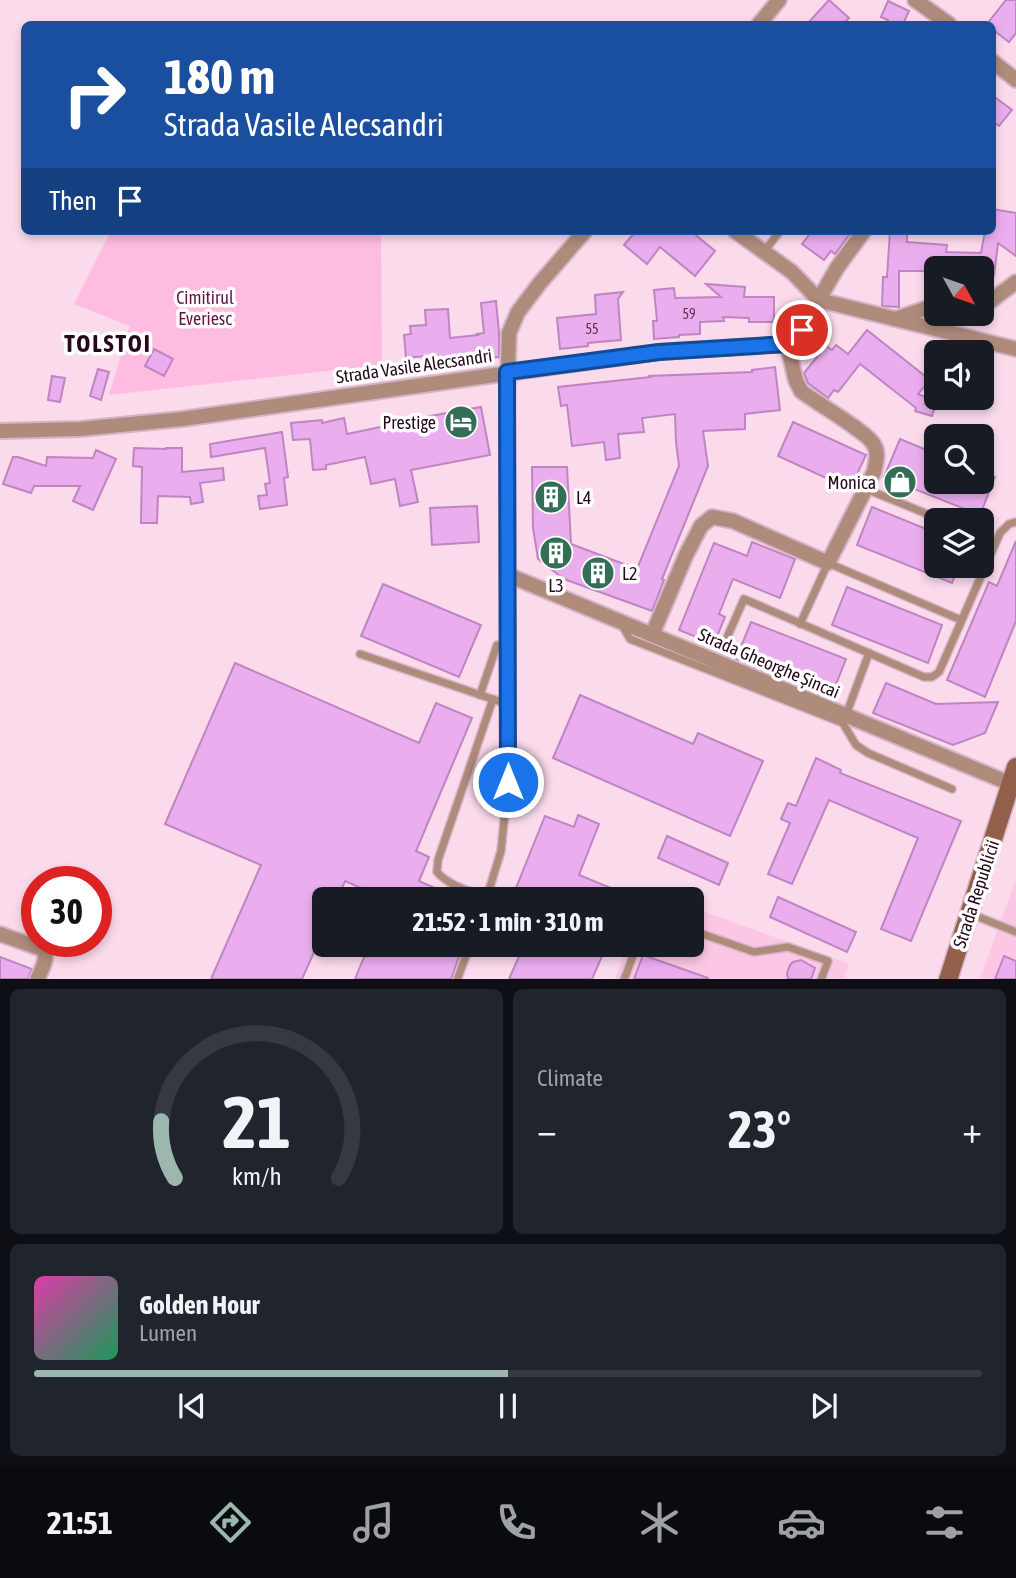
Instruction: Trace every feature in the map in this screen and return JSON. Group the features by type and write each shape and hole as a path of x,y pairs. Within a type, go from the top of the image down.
{"main road":[{"name":"Strada Republicii","path":"948,979 1014,779"}],"street":[{"path":"761,21 779,0"},
{"path":"915,0 944,21"},
{"path":"996,64 1016,80"},
{"path":"508,782 509,333 517,312 582,235"},
{"path":"741,235 792,272 819,300 1016,349"},
{"path":"652,635 686,555 701,526 712,517 733,521 828,563 874,472 877,457 874,443 801,391 787,344 802,330 837,268 861,235"},
{"path":"994,299 1016,282"},
{"path":"895,319 924,309"},
{"path":"974,339 977,326"},
{"name":"Strada Vasile Alecsandri","path":"0,431 80,429 182,419 659,352 787,344"},
{"name":"Strada Gheorghe Șincai","path":"508,575 842,717 1014,779"},
{"path":"0,934 42,949 46,958 37,979"}],"lane":[{"path":"764,251 777,235"},
{"path":"866,489 924,513"},
{"path":"725,642 744,599 924,677 932,677 939,672 1000,533 1014,525"},
{"path":"800,624 828,563 961,620"},
{"path":"620,621 631,639 842,717 856,746 952,789"},
{"path":"480,695 497,645"},
{"path":"842,717 869,653"},
{"path":"360,654 508,704"},
{"path":"460,887 436,872 438,860 493,699"},
{"path":"490,887 501,851 508,782"},
{"path":"970,914 1016,932"},
{"path":"704,935 754,952 788,947 828,961 821,979"},
{"path":"457,979 465,957"},
{"path":"624,979 632,957"}],"shaded area":[{"path":"1016,879 1016,979 980,979"},
{"path":"704,912 849,964 844,978 847,979 615,979 623,957 704,957"}],"green space":[{"name":"Cimitirul Everiesc","path":"109,235 381,235 382,365 109,395 130,326 74,304"}],"building":[{"path":"829,0 849,18 846,21 810,21"},
{"path":"1006,0 1016,0 1016,33 1009,42 996,32 996,21 989,21"},
{"path":"888,1 909,11 904,21 888,21 881,17"},
{"path":"996,98 1012,110 999,126 996,124"},
{"path":"996,210 1016,213 1016,256 998,243 994,276 994,256 924,256 924,271 899,271 899,307 882,306 883,277 887,277 890,235 907,235 907,242 947,245 946,252 981,253 984,235 996,235"},
{"path":"633,235 696,235 715,251 695,276 660,247 647,264 624,245"},
{"path":"809,235 849,235 835,254 831,251 824,260 802,244"},
{"path":"706,284 745,287 744,297 774,297 774,322 749,322 749,318 723,317 724,321 700,322 700,334 654,339 653,321 657,321 654,290 674,288 675,298 721,297"},
{"path":"623,292 618,299 621,340 560,349 557,318 596,314 595,295"},
{"path":"496,301 499,357 454,364 454,361 436,362 436,355 406,358 404,335 411,334 410,326 426,325 425,310 448,309 450,338 478,335 484,333 481,303"},
{"path":"867,330 924,375 924,387 918,394 924,396 924,410 934,410 932,416 915,411 916,408 860,364 838,392 834,390 828,398 808,383 804,373 826,346 832,350 836,345 848,354"},
{"path":"154,349 173,359 164,376 145,366"},
{"path":"775,367 780,410 745,414 745,429 703,431 708,466 662,579 664,580 652,611 564,579 538,559 533,528 532,467 567,467 571,544 637,569 679,466 675,414 642,418 644,432 618,434 620,458 606,460 604,442 572,446 567,405 561,406 558,387 650,376 752,372"},
{"path":"98,369 109,372 101,400 90,396"},
{"path":"52,376 65,378 60,402 48,400"},
{"path":"481,407 490,455 411,470 418,502 400,506 395,479 371,484 365,457 326,465 326,469 313,470 310,439 293,440 291,423 322,420 322,423 344,418 347,434 385,426 384,420 401,417 402,421"},
{"path":"793,422 866,455 850,489 778,456"},
{"path":"282,432 288,477 284,478 287,505 260,509 258,496 267,495 265,484 270,483 265,448 211,457 210,444"},
{"path":"900,439 924,449 924,493 884,477"},
{"path":"134,448 182,448 182,472 223,468 224,480 200,483 203,502 191,504 190,497 158,496 157,523 141,523 142,467 133,466"},
{"path":"96,450 116,459 93,510 73,501 80,486 34,486 31,493 3,484 13,457 46,466 47,457 93,458"},
{"path":"927,494 988,494 983,508 962,508"},
{"path":"477,506 479,542 432,545 430,508"},
{"path":"872,507 924,528 924,572 857,545"},
{"path":"1016,541 1016,621 985,697 947,680 989,582 997,586"},
{"path":"752,542 795,559 780,598 733,579 719,614 725,617 714,644 679,630 714,543 747,556"},
{"path":"940,578 954,578 952,583"},
{"path":"383,584 481,625 459,677 361,636"},
{"path":"847,587 942,625 928,663 832,625"},
{"path":"751,622 846,659 831,697 736,659"},
{"path":"235,663 419,743 436,703 472,718 416,851 429,857 419,881 433,887 359,887 345,881 342,887 312,887 312,957 302,979 211,979 261,865 165,824"},
{"path":"886,683 936,704 998,702 985,733 953,745 873,713"},
{"path":"580,695 693,744 698,733 763,761 730,836 553,758"},
{"path":"816,758 841,770 840,773 961,821 911,941 881,929 918,838 829,800 792,884 768,874 790,823 781,819 788,803 796,806"},
{"path":"578,815 599,824 579,875 608,887 516,887 545,816 574,827"},
{"path":"667,836 728,863 719,885 658,858"},
{"path":"778,897 856,932 847,952 770,917"},
{"path":"1004,956 1016,961 1016,979 995,979"},
{"path":"0,957 32,969 28,979 0,979"},
{"path":"364,957 459,957 451,979 355,979"},
{"path":"519,957 602,957 592,979 509,979"},
{"path":"642,957 708,978 708,979 634,979"},
{"path":"801,960 815,968 811,979 788,979 790,965"}],"place":[{"name":"Prestige","path":"461,422"},
{"name":"Monica","path":"900,482"},
{"name":"L4","path":"551,497"},
{"name":"L3","path":"556,553"},
{"name":"L2","path":"598,573"}],"district":[{"name":"TOLSTOI","path":"108,343"}],"route":[{"path":"508,782 507,372 659,352 787,344 802,330"}]}
